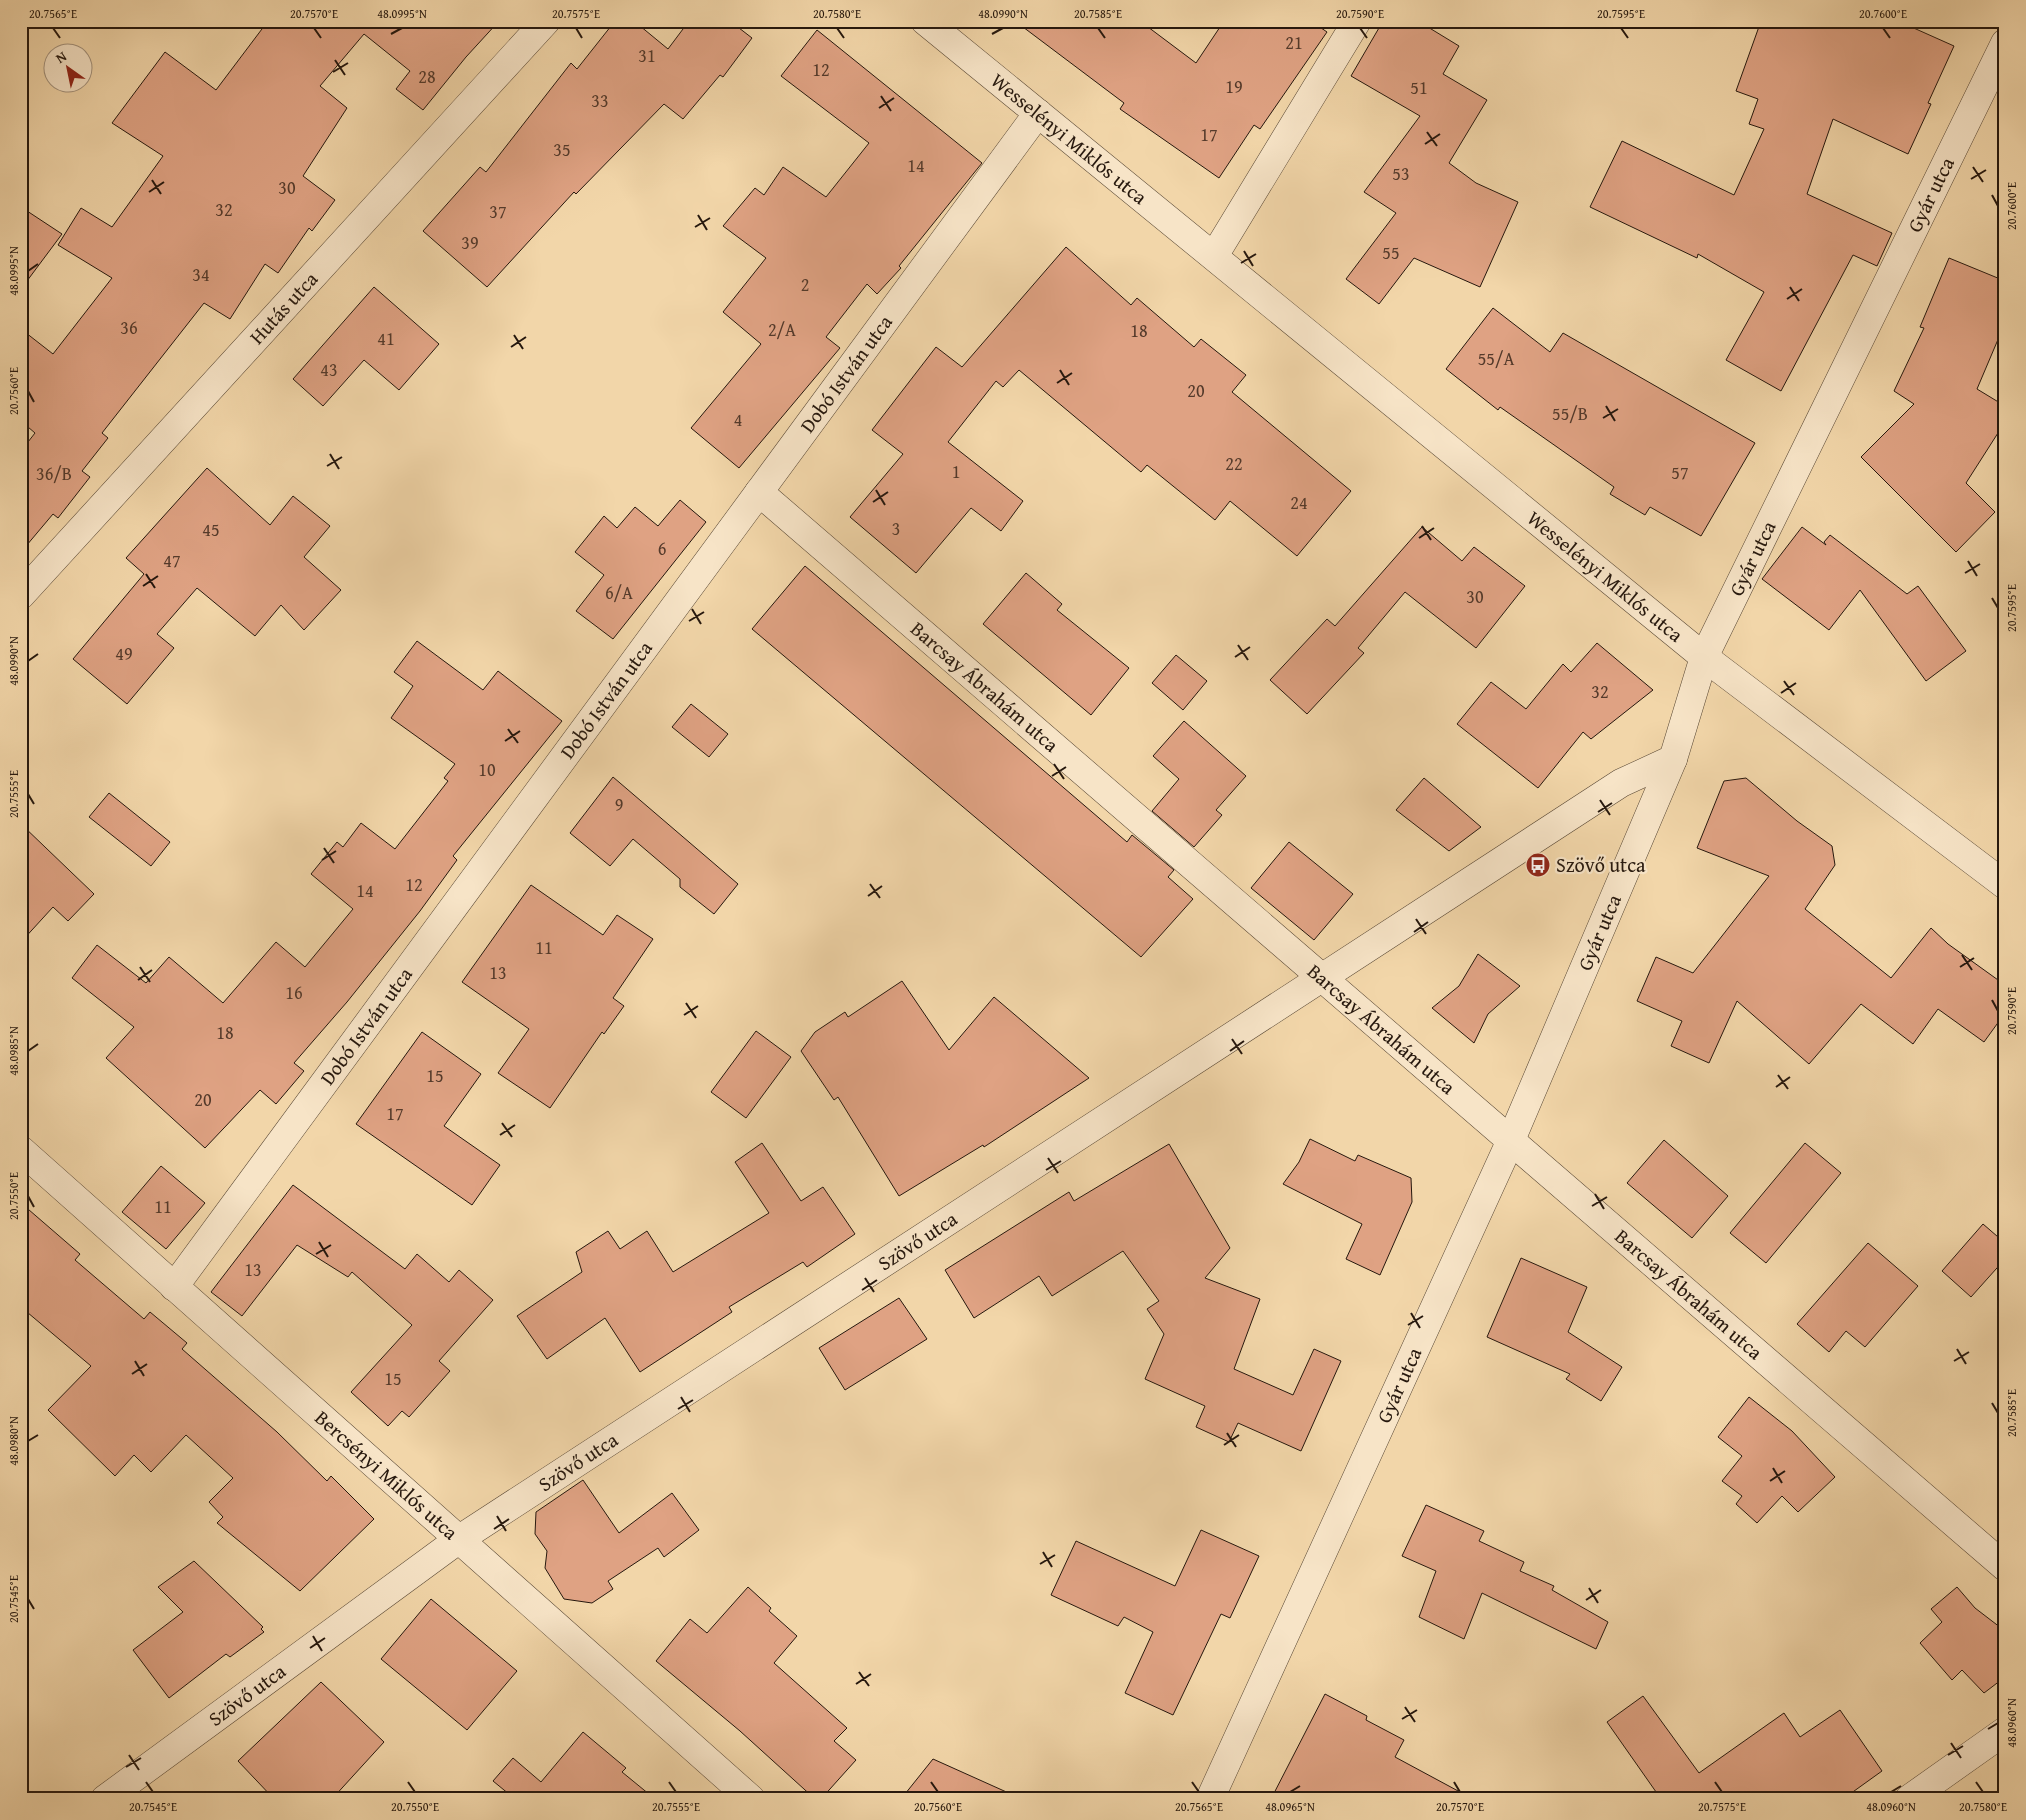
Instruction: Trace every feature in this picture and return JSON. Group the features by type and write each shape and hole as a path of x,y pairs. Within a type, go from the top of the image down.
{"street":[{"name":"Hutás utca","path":"21,595 546,21"},
{"name":"Wesselényi Miklós utca","path":"925,21 1704,657 2005,885"},
{"path":"1214,256 1357,21"},
{"name":"Gyár utca","path":"1210,1799 1510,1140 1673,760 1704,657 2005,43"},
{"name":"Dobó István utca","path":"174,1287 1038,113"},
{"name":"Barcsay Ábrahám utca","path":"759,492 2005,1567"},
{"name":"Szövő utca","path":"105,1799 458,1540 1621,784 1673,760"},
{"name":"Bercsényi Miklós utca","path":"21,1150 751,1799"},
{"path":"1909,1799 2005,1731"}],"building":[{"path":"268,21 499,21 466,57 423,110 396,89 410,71 364,34 320,86 347,108 303,176 335,200 312,231 309,228 278,273 265,264 230,319 204,303 102,433 108,438 82,471 90,477 58,518 53,514 21,552 21,451 35,433 21,421 21,329 53,354 112,278 58,245 81,208 112,227 163,156 112,123 165,52 216,90"},
{"path":"615,21 634,21 668,49 689,21 730,21 752,38 723,77 720,75 683,119 664,104 576,194 574,192 487,287 423,231 480,167 486,172 571,63 577,69"},
{"path":"1015,21 1140,21 1196,63 1224,21 1311,21 1327,32 1260,129 1254,125 1219,178 1120,109 1124,103"},
{"path":"1383,21 1418,21 1459,46 1443,74 1487,100 1449,163 1476,183 1518,202 1480,287 1414,258 1379,304 1346,279 1396,213 1364,192 1420,116 1351,76"},
{"path":"1761,21 1898,21 1954,46 1928,103 1931,104 1908,154 1833,119 1807,194 1892,233 1877,266 1853,255 1781,391 1726,360 1764,292 1698,254 1697,258 1590,207 1622,141 1734,195 1764,129 1749,124 1758,99 1736,91"},
{"path":"817,30 982,163 899,266 901,268 877,294 867,284 826,337 840,348 739,468 691,428 761,344 723,312 766,258 723,226 755,188 764,195 783,167 826,197 869,143 781,76"},
{"path":"21,207 62,234 21,289"},
{"path":"1066,247 1131,305 1137,298 1194,347 1201,339 1246,375 1232,392 1351,491 1297,556 1230,501 1215,520 1147,465 1141,472 1019,370 1003,387 996,381 948,442 1023,501 1001,531 971,508 916,573 850,517 903,454 872,430 936,347 962,367"},
{"path":"1949,258 2005,281 2005,323 1977,389 2005,406 2005,422 1966,483 1995,512 1956,552 1861,457 1914,404 1894,391 1924,328 1920,327"},
{"path":"374,287 439,344 399,390 364,360 323,406 293,379"},
{"path":"1493,308 1550,352 1563,333 1755,443 1701,536 1650,507 1645,515 1610,494 1614,487 1500,407 1498,410 1446,369"},
{"path":"207,468 270,525 293,496 330,526 304,557 341,590 304,630 281,605 255,636 197,588 157,634 174,648 127,704 73,659 144,574 126,558"},
{"path":"680,500 706,522 613,639 576,611 604,575 575,552 604,516 617,528 635,507 658,526"},
{"path":"1422,527 1462,561 1474,547 1525,586 1476,648 1405,592 1358,648 1364,653 1307,714 1270,680 1327,619 1335,626"},
{"path":"1802,527 1826,545 1824,542 1830,535 1907,594 1918,586 1966,651 1926,681 1860,590 1829,630 1762,579"},
{"path":"805,566 1127,842 1132,835 1174,870 1168,877 1193,899 1141,957 752,629"},
{"path":"1026,573 1062,604 1057,610 1129,668 1091,715 983,624"},
{"path":"417,641 483,690 498,671 562,721 453,856 457,860 420,911 347,1002 294,1063 304,1071 276,1104 260,1090 205,1148 106,1058 134,1027 72,978 97,945 146,983 169,957 223,1003 276,942 305,967 353,909 311,874 337,842 343,847 361,823 395,849 448,781 444,778 455,764 391,718 413,686 394,672"},
{"path":"1597,643 1653,690 1591,739 1583,732 1538,788 1457,724 1491,682 1526,709 1563,664 1571,672"},
{"path":"1176,655 1207,681 1183,710 1152,683"},
{"path":"691,704 728,734 709,757 672,727"},
{"path":"1184,721 1246,776 1216,810 1222,815 1194,847 1152,811 1179,779 1153,756"},
{"path":"613,777 738,884 714,914 680,887 680,879 633,839 610,866 570,833"},
{"path":"1424,778 1481,827 1449,851 1396,810"},
{"path":"1746,778 1797,821 1832,846 1835,865 1805,909 1891,978 1931,928 1948,944 2005,985 2005,1013 1984,1042 1938,1009 1913,1044 1861,1004 1809,1064 1737,1001 1709,1063 1671,1046 1682,1021 1637,1001 1656,957 1693,973 1769,876 1697,848 1724,781"},
{"path":"109,793 170,842 151,866 89,817"},
{"path":"21,824 94,894 68,921 53,907 21,942"},
{"path":"1289,842 1353,894 1314,940 1251,888"},
{"path":"531,885 603,935 617,915 653,939 613,998 624,1006 604,1034 602,1032 550,1108 498,1073 529,1029 462,982"},
{"path":"1478,954 1520,986 1488,1014 1474,1043 1432,1008 1459,986"},
{"path":"902,981 949,1050 994,997 1089,1078 984,1147 983,1145 899,1196 838,1097 834,1100 801,1051 815,1032 845,1012 848,1017"},
{"path":"756,1031 791,1057 746,1118 711,1092"},
{"path":"422,1032 481,1074 444,1126 500,1165 472,1205 356,1124"},
{"path":"1310,1139 1355,1161 1358,1155 1411,1178 1412,1202 1380,1275 1346,1259 1362,1224 1283,1184 1299,1162"},
{"path":"1664,1140 1728,1196 1692,1238 1627,1183"},
{"path":"762,1143 801,1201 823,1187 855,1234 807,1267 803,1262 729,1307 732,1312 640,1372 605,1318 547,1359 517,1316 582,1272 576,1252 608,1231 620,1249 647,1231 673,1272 769,1213 735,1162"},
{"path":"1805,1143 1841,1173 1766,1263 1730,1233"},
{"path":"1169,1144 1230,1248 1205,1278 1260,1299 1234,1369 1293,1395 1314,1349 1341,1361 1301,1451 1238,1423 1229,1442 1196,1427 1205,1406 1145,1379 1164,1334 1147,1309 1159,1301 1123,1251 1052,1296 1039,1276 974,1318 945,1270 1069,1192 1074,1201"},
{"path":"161,1166 205,1203 166,1249 122,1212"},
{"path":"293,1185 405,1269 417,1254 449,1282 459,1270 493,1300 439,1361 450,1371 409,1417 402,1411 388,1426 351,1392 412,1325 352,1272 348,1277 297,1245 242,1316 211,1292"},
{"path":"21,1203 80,1254 75,1260 144,1319 150,1312 187,1343 182,1349 277,1432 327,1481 331,1476 374,1519 300,1591 217,1523 223,1517 209,1502 233,1478 186,1435 151,1472 134,1455 115,1476 48,1410 91,1366 21,1307"},
{"path":"1983,1224 2005,1243 2005,1259 1971,1297 1942,1271"},
{"path":"1868,1243 1918,1286 1865,1347 1846,1331 1829,1352 1797,1324"},
{"path":"1521,1258 1587,1287 1568,1332 1622,1367 1601,1401 1566,1379 1570,1374 1487,1337"},
{"path":"899,1298 927,1339 845,1390 819,1348"},
{"path":"1749,1397 1792,1431 1835,1477 1798,1512 1782,1496 1757,1523 1736,1504 1742,1496 1722,1481 1742,1456 1718,1437"},
{"path":"583,1480 619,1533 672,1493 699,1530 664,1557 658,1548 608,1581 613,1589 592,1603 564,1599 545,1568 547,1551 535,1534 536,1512"},
{"path":"1426,1505 1484,1531 1479,1541 1524,1562 1520,1571 1554,1586 1552,1590 1608,1622 1596,1649 1482,1593 1464,1639 1419,1617 1436,1571 1402,1556"},
{"path":"1201,1530 1259,1556 1230,1618 1221,1614 1173,1715 1125,1693 1153,1632 1124,1617 1118,1626 1051,1595 1076,1541 1175,1586"},
{"path":"194,1561 263,1627 261,1629 264,1632 230,1657 226,1654 169,1698 133,1650 183,1612 158,1587"},
{"path":"748,1587 771,1608 769,1611 797,1636 774,1663 847,1728 834,1741 856,1760 821,1799 815,1799 740,1731 656,1661 690,1619 707,1633"},
{"path":"1957,1587 1975,1608 2005,1631 2005,1677 1984,1693 1962,1670 1952,1680 1920,1643 1942,1622 1931,1609"},
{"path":"431,1599 517,1671 467,1730 381,1659"},
{"path":"321,1682 384,1742 332,1799 274,1799 238,1761"},
{"path":"1325,1694 1367,1716 1366,1720 1404,1740 1395,1757 1473,1799 1271,1799"},
{"path":"1643,1696 1699,1773 1784,1713 1800,1737 1840,1710 1882,1771 1843,1799 1661,1799 1607,1722"},
{"path":"583,1732 626,1768 622,1772 655,1799 515,1799 493,1781 513,1758 541,1782"},
{"path":"933,1759 1022,1799 901,1799"}],"place":[{"name":"Szövő utca","path":"1538,865"}]}
